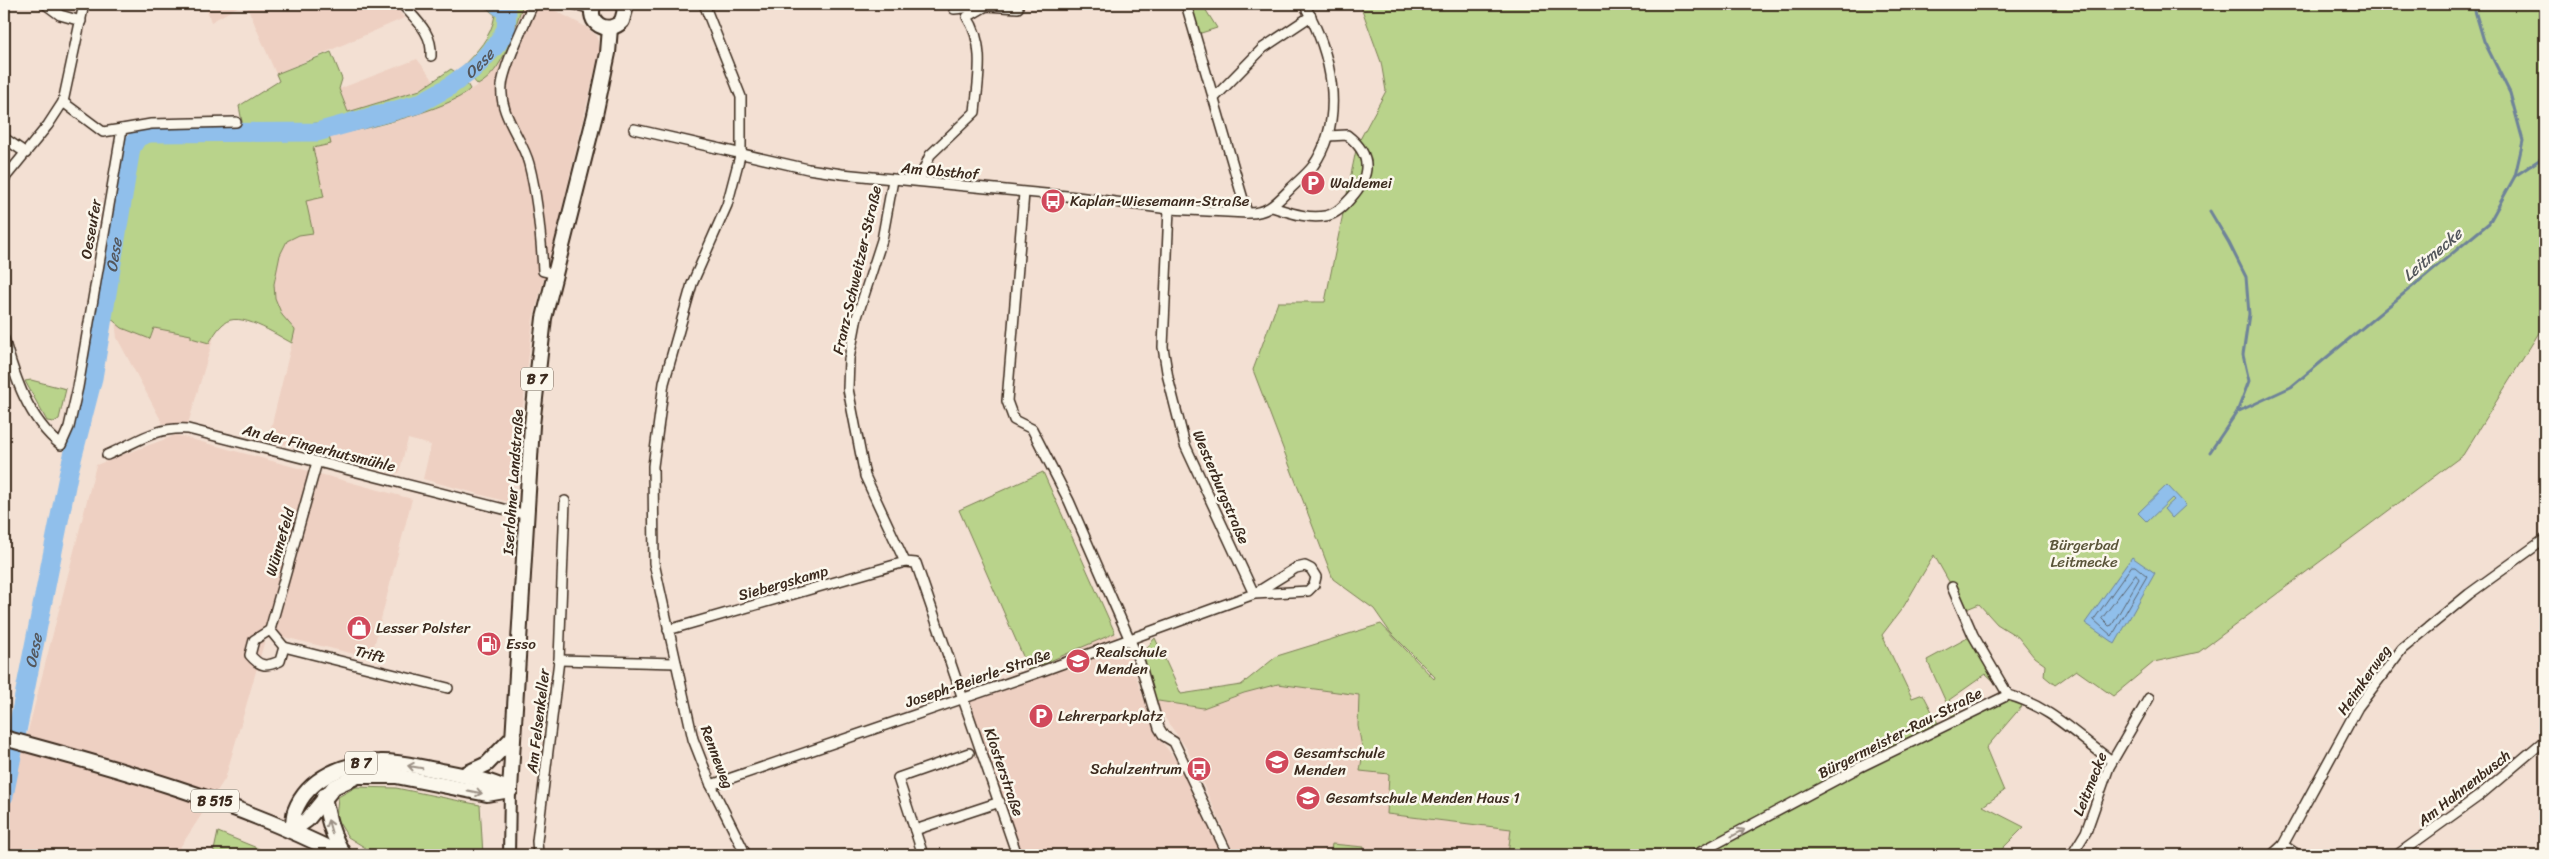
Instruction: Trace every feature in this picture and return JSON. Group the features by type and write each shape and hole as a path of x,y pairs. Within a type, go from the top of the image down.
{"main road":[{"path":"593,6 595,22 603,28 610,28 622,21 625,10 622,4"},
{"name":"Iserlohner Landstraße","path":"510,790 527,515 540,348 555,274 595,115 608,53 610,28"},
{"path":"463,775 487,764 513,737"},
{"name":"B 515","path":"4,738 224,803 293,830"},
{"name":"B 7","path":"293,830 295,811 304,797 317,782 336,770 358,763 381,762 463,775"},
{"path":"463,775 488,780 510,790"},
{"name":"B 7","path":"324,796 344,780 358,776 396,776 487,794 510,790"},
{"path":"324,796 307,820 293,830 343,855"},
{"path":"324,796 331,831 343,855"}],"street":[{"path":"45,4 60,15 81,21"},
{"path":"4,179 26,153 63,102 84,4"},
{"path":"402,4 427,33 432,45 431,56"},
{"path":"533,4 502,84 502,99 507,116 529,162 537,204 543,271 555,274"},
{"path":"573,4 593,6"},
{"name":"Renneweg","path":"704,4 741,97 740,152 727,205 692,284 664,383 653,466 654,562 693,739 711,785 746,855"},
{"path":"1186,4 1247,213 1264,212 1272,207 1313,167 1328,136 1333,90 1326,50 1304,4"},
{"path":"954,9 986,6 1018,8"},
{"path":"919,181 930,155 975,112 980,52 975,28 967,17 986,6"},
{"path":"1214,99 1263,48 1311,16"},
{"path":"63,102 102,132 151,124 236,122"},
{"name":"Oeseufer","path":"4,339 13,374 30,410 50,436 60,445 68,427 78,387 122,129"},
{"name":"Am Obsthof","path":"634,129 808,169 893,180 1077,197 1169,209 1247,213"},
{"path":"1272,207 1307,217 1327,216 1343,206 1358,190 1365,176 1366,161 1361,145 1347,135 1328,136"},
{"path":"4,138 26,153"},
{"name":"Franz-Schweitzer-Straße","path":"893,180 882,240 857,317 849,359 848,389 865,476 905,562 916,563 963,697"},
{"path":"1024,193 1007,401 1014,420 1032,429 1069,502 1131,640 1148,683 1159,728 1164,736 1174,742 1228,855"},
{"name":"Westerburgstraße","path":"1169,209 1163,347 1168,378 1185,445 1254,594"},
{"name":"An der Fingerhutsmühle","path":"107,455 146,435 169,428 188,429 527,515"},
{"name":"Wünnefeld","path":"270,630 317,462"},
{"name":"Am Felsenkeller","path":"538,855 537,841 559,660 565,501"},
{"name":"Heimkerweg","path":"2272,855 2283,844 2358,707 2402,649 2468,594 2545,539"},
{"name":"Siebergskamp","path":"668,630 905,562"},
{"name":"Joseph-Beierle-Straße","path":"711,785 1131,640 1254,594 1296,568 1305,566 1311,569 1316,577 1314,585 1308,591 1254,594"},
{"path":"1952,587 1973,635 2008,695 2027,700 2050,712 2112,761"},
{"path":"270,630 284,647 280,661 267,666 257,664 250,655 254,640 270,630"},
{"name":"Trift","path":"284,647 448,688"},
{"path":"559,660 676,663"},
{"name":"Bürgermeister-Rau-Straße","path":"1694,855 1860,767 2008,695"},
{"name":"Klosterstraße","path":"963,697 1018,855"},
{"name":"Leitmecke","path":"2072,855 2086,832 2112,761 2149,698"},
{"name":"Am Hahnenbusch","path":"2397,855 2479,796 2545,740"},
{"path":"923,855 898,778 969,753"},
{"name":"Iserlohner Landstraße","path":"509,855 510,790"},
{"path":"915,830 1000,802"},
{"path":"2283,844 2298,855"}],"shaded area":[{"path":"205,4 243,4 211,22"},
{"path":"246,4 394,4 404,18 276,74"},
{"path":"522,4 543,4 586,27 597,36 600,49 555,238 533,319 512,503 423,479 431,445 408,439 399,473 268,440 295,330 282,315 275,298 274,284 280,255 287,241 299,235 313,148 329,136 387,124 454,99 485,81 508,45"},
{"path":"417,59 435,82 401,97 348,112 339,89"},
{"path":"115,321 122,328 150,338 154,328 192,335 209,343 214,336 188,424 163,424 117,338"},
{"path":"176,435 412,499 371,658 267,633 225,779 175,855 4,855 4,825 96,465"},
{"name":"Realschule Menden","path":"1043,472 1115,633 1128,652 1155,733 1179,764 1223,855 1021,855 963,697 1031,675 959,510"},
{"name":"Gesamtschule Menden","path":"1278,684 1360,695 1358,726 1363,752 1360,771 1389,773 1387,814 1511,829 1508,855 1235,855 1187,749 1152,700 1203,708 1244,693"}],"green space":[{"path":"482,4 522,4 522,7 501,61 487,79 478,85 462,67 483,44 493,23 495,15"},
{"path":"1189,4 1202,4 1217,28 1198,34"},
{"name":"Bürgerbad Leitmecke","path":"1360,4 2545,4 2545,323 2463,455 2199,652 2154,662 2113,696 2076,670 2055,685 2044,676 2045,665 2034,657 2018,637 1997,624 1979,604 1962,611 1952,587 1934,555 1904,606 1882,635 1912,698 1923,694 1941,729 1955,722 1927,660 1973,635 2007,693 1986,674 1949,700 1958,720 2008,694 2027,700 1986,748 2004,791 1983,806 2024,827 1996,855 1508,855 1511,829 1387,814 1389,774 1360,771 1363,752 1358,726 1359,695 1278,684 1244,693 1203,708 1152,700 1143,675 1142,661 1144,654 1155,638 1181,694 1241,685 1277,656 1381,624 1434,679 1435,677 1390,632 1374,609 1333,579 1253,370 1278,302 1325,302 1357,145 1386,91 1381,62"},
{"path":"331,52 342,79 339,89 348,112 420,90 451,69 457,73 434,88 383,110 327,122 270,127 243,127 239,106 279,81 276,74"},
{"path":"466,82 470,89 460,97 445,104 404,118 329,136 331,144 313,148 324,197 306,201 313,233 299,235 287,241 280,255 274,284 275,298 282,315 295,330 292,343 258,325 238,320 230,320 223,324 209,343 191,338 191,335 154,328 150,339 122,328 109,317 138,148 142,143 176,138 263,140 294,138 354,129 412,111 440,98"},
{"path":"31,380 66,389 59,419 54,422 47,421 25,381"},
{"path":"1043,472 1115,633 1029,670 959,510"},
{"path":"356,787 396,788 480,805 483,855 377,855 348,837 336,818 338,797"},
{"path":"218,832 274,855 213,855"},
{"path":"1332,844 1364,847 1363,855 1330,855"}],"water":[{"path":"2167,485 2186,505 2172,518 2164,509 2174,500 2172,498 2147,522 2138,513"},
{"path":"2132,557 2155,573 2115,644 2085,623"}],"waterway":[{"name":"Oese","path":"4,796 69,471 93,378 131,148 138,137 149,133 317,132 418,104 447,88 475,68 498,43 506,29 507,13 497,4"},
{"name":"Leitmecke","path":"2210,452 2237,412 2291,387 2489,223 2515,176 2523,141 2510,93 2484,41 2473,4"},
{"path":"2515,176 2545,156"},
{"path":"2210,211 2246,277 2249,314 2243,355 2249,381 2237,412"}],"place":[{"name":"Waldemei","path":"1313,183"},
{"name":"Kaplan-Wiesemann-Straße","path":"1053,201"},
{"name":"Lesser Polster","path":"359,628"},
{"name":"Esso","path":"489,644"},
{"name":"Realschule Menden","path":"1078,661"},
{"name":"Lehrerparkplatz","path":"1041,716"},
{"name":"Gesamtschule Menden","path":"1277,762"},
{"name":"Schulzentrum","path":"1199,769"},
{"name":"Gesamtschule Menden Haus 1","path":"1308,798"}]}
